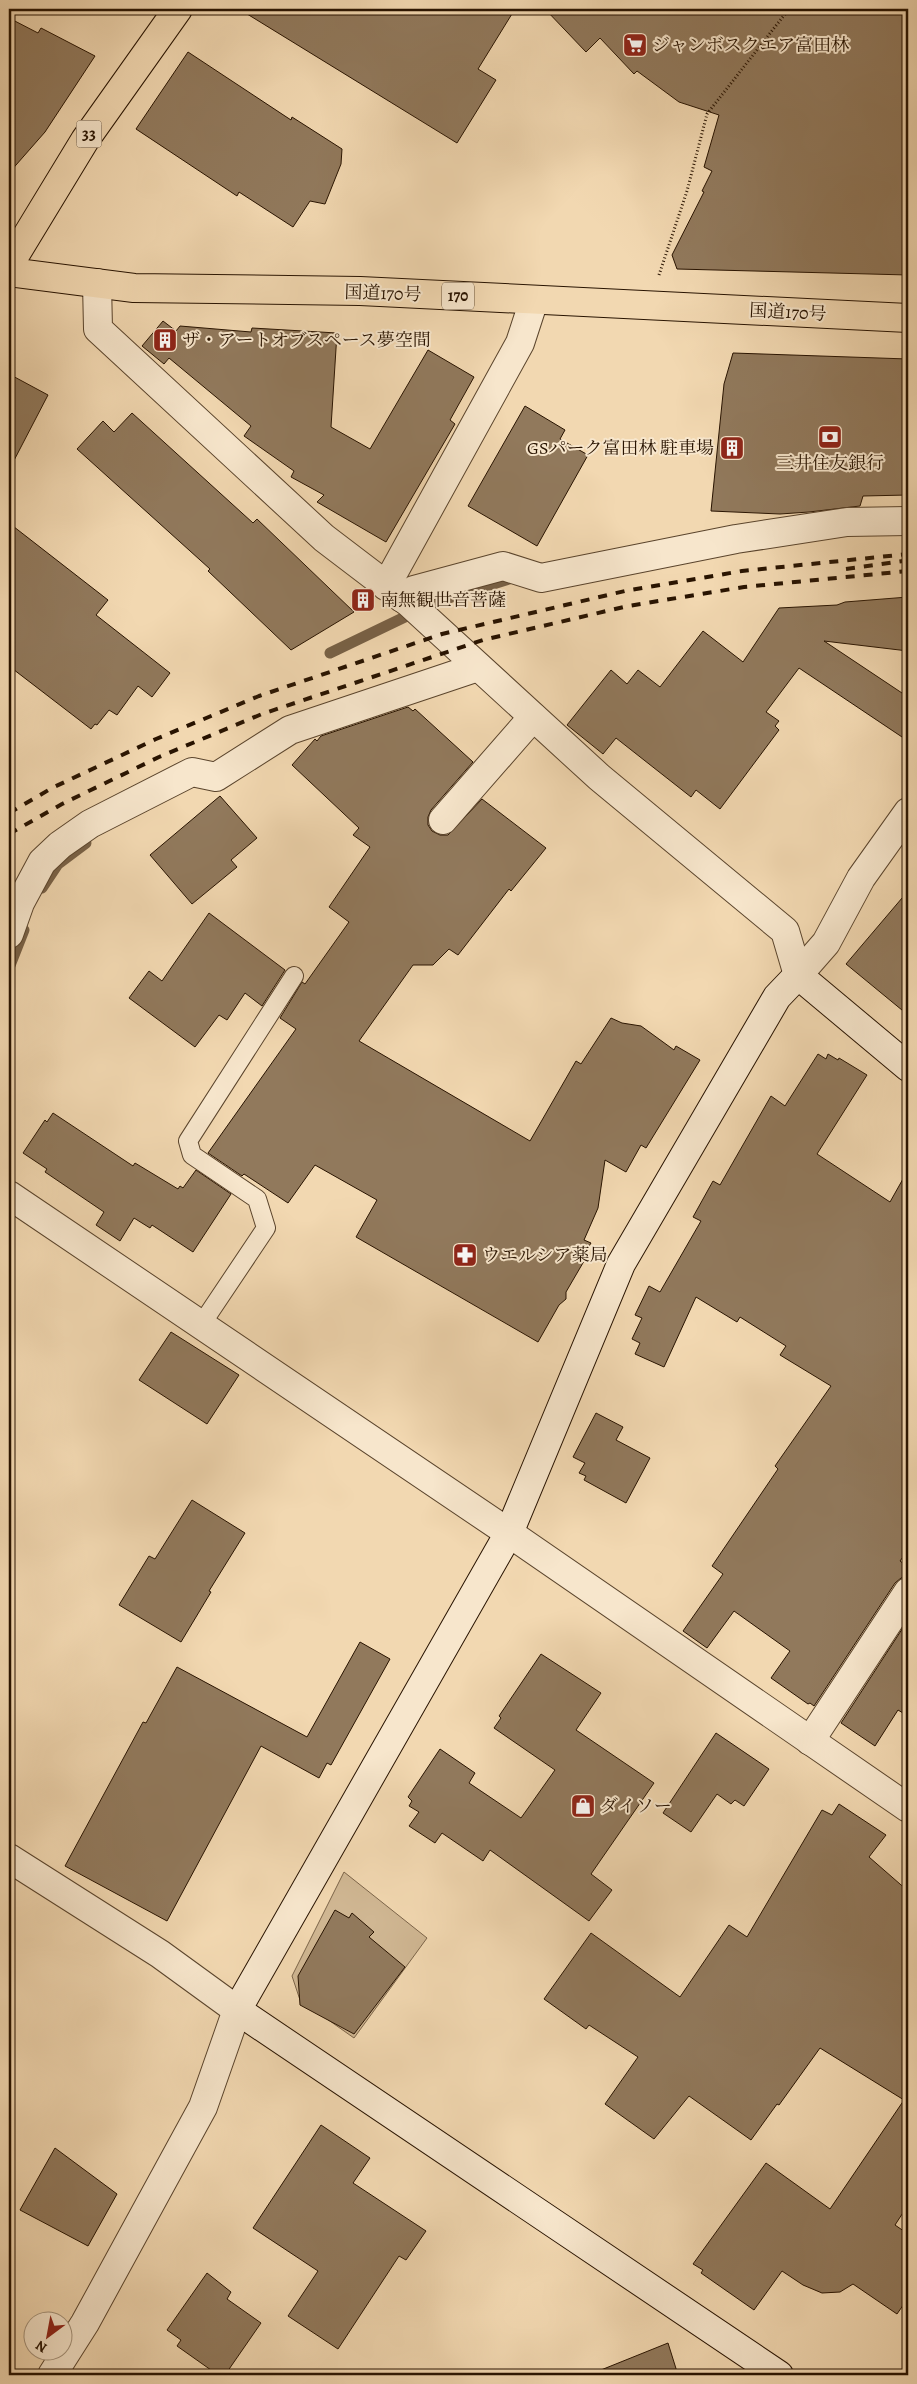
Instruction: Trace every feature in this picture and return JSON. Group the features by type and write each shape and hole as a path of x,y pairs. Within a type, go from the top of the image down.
{"main road":[{"name":"33","path":"9,265 85,140 178,9"},
{"name":"国道170号","path":"9,272 134,288 360,291 908,318"}],"street":[{"path":"97,283 98,329 324,538 404,600 599,777 785,931 798,975 908,1067"},
{"path":"404,600 520,343 534,300"},
{"path":"404,600 414,590 502,566 541,578 736,539 847,522 908,521"},
{"path":"9,934 20,903 42,862 60,845 90,824 192,772 216,777 290,730 478,668"},
{"path":"443,820 533,717"},
{"path":"52,2375 85,2324 203,2107 237,2010 509,1533 621,1264 777,997 826,943 861,878 908,812"},
{"path":"9,1195 509,1533 908,1808"},
{"path":"810,1741 908,1592"},
{"path":"9,1858 160,1954 237,2010 779,2375"}],"lane":[{"path":"201,1325 266,1228 258,1199 192,1154 188,1141 294,976"}],"path":[{"path":"648,306 687,191 707,114 789,9"}],"shaded area":[{"path":"344,1872 427,1938 354,2038 300,2000 292,1976"}],"building":[{"path":"239,9 515,9 478,69 496,80 457,143"},
{"path":"545,9 908,9 908,275 677,269 672,255 704,192 702,191 712,171 704,167 719,115 679,102 637,71 634,74 600,38 586,52"},
{"path":"9,18 38,33 41,28 95,56 45,132 9,173"},
{"path":"188,52 291,120 292,117 342,149 341,164 325,204 310,201 293,227 239,192 237,196 136,129"},
{"path":"163,321 176,331 180,326 251,332 252,328 337,333 331,427 370,449 428,350 474,377 450,420 455,424 386,542 317,502 324,495 291,477 294,471 244,436 251,426 169,358 164,364 142,346"},
{"path":"733,353 908,359 908,495 863,496 860,506 809,512 780,514 711,511 724,384"},
{"path":"9,374 48,395 9,470"},
{"path":"525,406 565,430 560,439 588,455 537,546 468,506"},
{"path":"132,413 253,523 257,519 354,612 291,650 208,571 210,569 77,449 103,421 114,432"},
{"path":"9,523 108,600 96,615 170,673 152,697 138,686 117,715 109,710 97,725 95,724 91,729 9,666"},
{"path":"908,597 908,651 824,641 908,697 908,741 799,668 766,712 779,721 775,726 779,730 720,809 696,790 691,797 616,738 603,754 567,725 611,670 627,684 638,670 660,687 703,631 743,662 779,608 837,605 845,602"},
{"path":"408,707 413,711 415,709 473,762 431,810 428,817 428,825 432,831 440,835 448,835 482,799 546,848 511,891 509,889 458,955 449,949 433,965 413,965 359,1041 530,1141 576,1061 581,1064 611,1018 622,1023 641,1026 674,1050 676,1046 700,1060 646,1148 641,1145 626,1172 605,1160 598,1208 584,1240 591,1243 584,1254 587,1256 566,1292 566,1299 559,1305 538,1342 356,1237 377,1200 315,1165 288,1203 208,1153 296,1029 280,1018 302,982 305,984 349,922 329,907 370,847 353,835 359,828 292,765 315,739 317,741 321,736"},
{"path":"220,796 257,838 231,860 237,867 192,904 150,855"},
{"path":"908,891 908,1015 846,964"},
{"path":"209,913 285,970 262,1006 245,993 227,1020 219,1015 195,1047 129,998 149,971 162,981"},
{"path":"818,1054 826,1059 828,1054 838,1060 839,1058 867,1075 817,1154 890,1202 908,1170 908,1550 900,1561 908,1567 908,1576 901,1578 895,1583 814,1706 810,1703 808,1704 771,1678 790,1651 734,1611 707,1648 683,1631 723,1574 712,1566 778,1469 775,1466 831,1386 780,1355 786,1346 740,1317 737,1322 696,1297 664,1367 635,1354 640,1343 632,1339 642,1318 635,1315 649,1286 660,1292 701,1221 693,1217 713,1181 720,1185 771,1096 785,1106"},
{"path":"53,1113 133,1166 135,1163 178,1189 180,1186 183,1188 196,1170 231,1194 193,1252 152,1225 150,1228 134,1218 120,1241 96,1225 104,1212 45,1172 47,1169 23,1153 45,1120 47,1122"},
{"path":"171,1332 239,1375 207,1424 139,1380"},
{"path":"596,1413 623,1427 616,1440 650,1458 626,1503 584,1480 586,1476 579,1473 585,1463 573,1457"},
{"path":"192,1500 245,1533 209,1591 211,1592 181,1642 119,1605 149,1556 155,1559"},
{"path":"908,1620 908,1716 898,1710 875,1746 841,1723"},
{"path":"360,1642 390,1659 331,1765 327,1763 319,1778 261,1746 167,1921 65,1866 143,1722 146,1723 177,1667 307,1737"},
{"path":"541,1654 601,1693 576,1730 654,1783 591,1874 612,1890 589,1921 490,1850 483,1861 442,1833 435,1843 409,1826 419,1812 409,1806 412,1801 408,1797 440,1749 475,1773 469,1783 521,1818 555,1770 494,1728 501,1718 499,1716"},
{"path":"716,1733 769,1769 744,1806 735,1800 731,1804 717,1794 691,1832 663,1813"},
{"path":"839,1804 886,1835 869,1857 908,1891 908,2205 895,2225 908,2234 908,2298 897,2314 853,2284 840,2292 822,2293 803,2285 782,2271 754,2310 701,2273 703,2270 693,2264 766,2163 830,2209 904,2100 820,2048 751,2140 689,2096 654,2139 605,2104 638,2057 589,2025 586,2029 544,1999 591,1933 680,1997 729,1925 747,1937 822,1810 832,1815"},
{"path":"335,1910 349,1918 352,1913 374,1932 369,1937 405,1967 354,2034 300,2005 298,1976"},
{"path":"321,2125 370,2158 353,2183 426,2231 406,2260 399,2256 338,2349 288,2316 318,2271 253,2228"},
{"path":"55,2148 117,2194 88,2246 20,2210"},
{"path":"207,2273 231,2292 227,2299 261,2323 225,2375 218,2375 177,2346 181,2340 167,2330"},
{"path":"668,2343 678,2375 591,2375 591,2374"}],"waterway":[{"path":"330,653 436,602 509,579"},
{"path":"42,888 58,864 86,843"},
{"path":"9,968 24,930"}],"railway":[{"path":"9,813 52,788 156,739 259,696 442,634 625,591 742,571 908,554"},
{"path":"846,569 903,561"},
{"path":"9,834 62,804 159,757 262,714 483,640 628,606 744,587 908,571"}],"place":[{"name":"ジャンボスクエア富田林","path":"635,45"},
{"name":"ザ・アートオブスペース夢空間","path":"165,340"},
{"name":"三井住友銀行","path":"830,437"},
{"name":"GSパーク富田林 駐車場","path":"732,448"},
{"name":"南無観世音菩薩","path":"363,600"},
{"name":"ウエルシア薬局","path":"465,1255"},
{"name":"ダイソー","path":"583,1806"}]}
